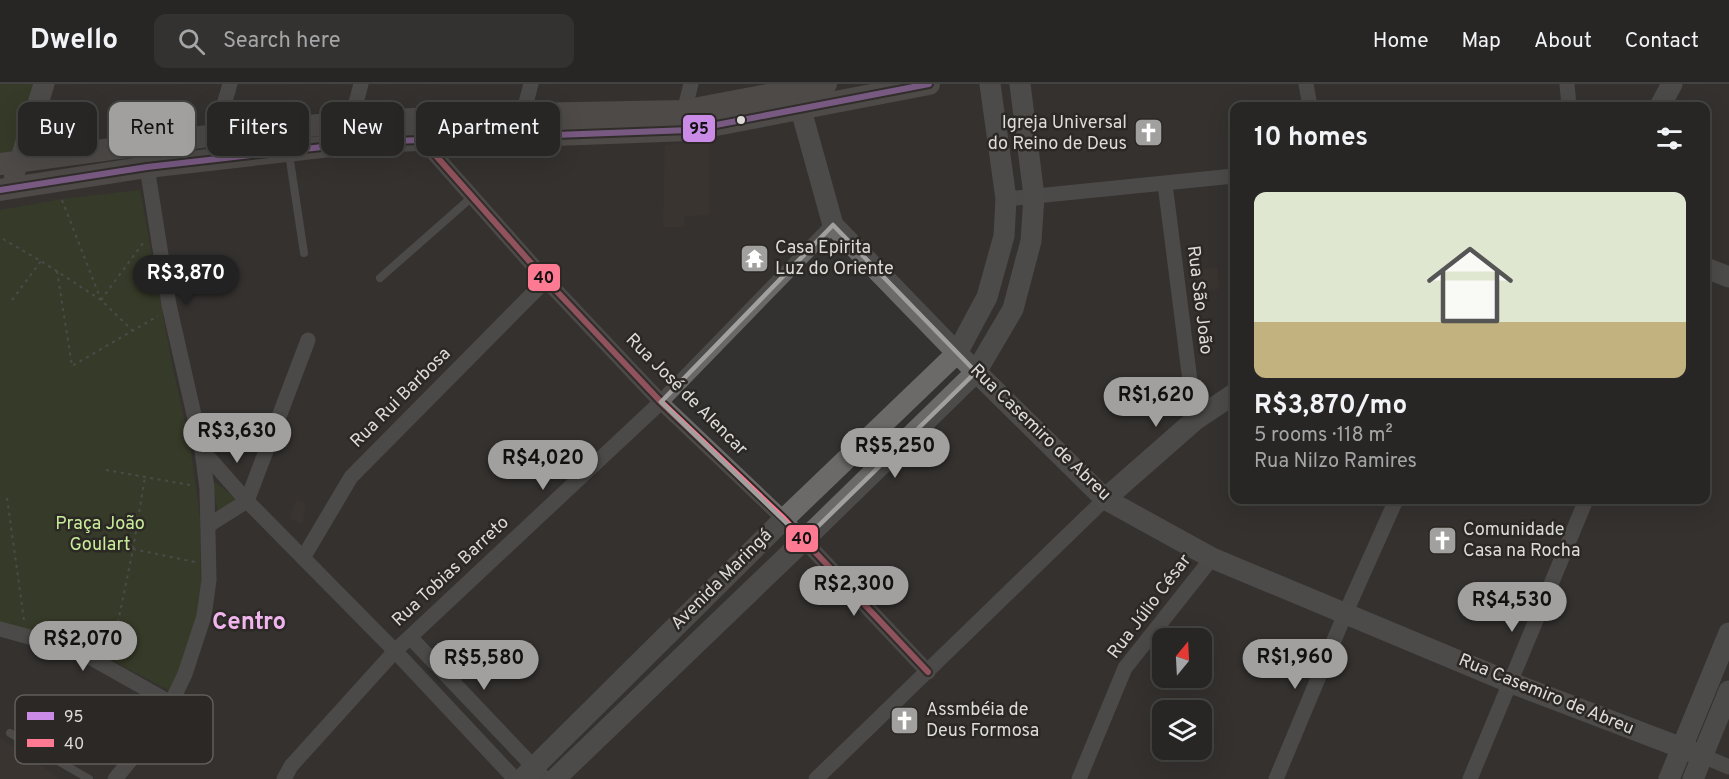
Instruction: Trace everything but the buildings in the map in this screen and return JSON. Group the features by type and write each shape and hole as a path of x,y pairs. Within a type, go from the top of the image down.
{"main road":[{"path":"560,116 682,121 826,84"},
{"path":"560,130 801,110 928,84"},
{"path":"10,162 207,136"},
{"path":"15,187 147,166 235,156"}],"street":[{"path":"15,187 14,169 10,162 44,84"},
{"path":"225,102 230,84"},
{"path":"357,102 362,84"},
{"path":"527,102 531,84"},
{"path":"682,121 691,84"},
{"name":"Avenida Maringá","path":"534,775 784,519 957,353 987,297 1004,236 1006,199 990,84"},
{"name":"Avenida Maringá","path":"555,779 976,372 1014,309 1031,241 1034,196 1020,84"},
{"path":"1306,84 1309,102"},
{"path":"1566,84 1568,102"},
{"path":"1662,102 1672,84"},
{"name":"Rua Casemiro de Abreu","path":"801,110 833,225 957,353 1105,499 1212,558 1509,682 1729,767"},
{"name":"Rua José de Alencar","path":"436,156 546,280 662,402 784,519 928,672"},
{"path":"147,166 169,304 202,450 209,525 209,580 204,616 192,658 175,695"},
{"path":"1006,199 1230,176"},
{"name":"Rua São João","path":"1165,184 1195,420"},
{"name":"Rua Tobias Barreto","path":"284,779 291,766 395,651 662,402 833,225"},
{"path":"1710,270 1729,277"},
{"name":"Rua Rui Barbosa","path":"303,558 351,477 546,280"},
{"path":"209,525 247,501 308,340"},
{"path":"816,779 1105,499 1195,420 1230,397"},
{"path":"202,450 247,501 395,651 515,779"},
{"path":"1276,779 1393,504"},
{"path":"1470,779 1584,504"},
{"name":"Rua Júlio César","path":"1079,779 1125,668 1212,558"},
{"path":"0,629 77,650 155,695"},
{"path":"1669,779 1729,633"},
{"path":"410,637 534,775"},
{"path":"1693,779 1729,691"},
{"path":"115,779 127,764"}],"lane":[{"path":"289,156 304,253"},
{"path":"380,278 472,197"},
{"path":"9,733 15,736"},
{"path":"63,764 89,779"}],"path":[{"path":"62,199 101,300"},
{"path":"101,300 156,227"},
{"path":"3,239 101,300 132,330"},
{"path":"12,300 40,261"},
{"path":"57,271 72,366 161,314"},
{"path":"106,470 190,485"},
{"path":"112,655 145,477"},
{"path":"7,498 25,626"},
{"path":"133,549 195,562"}],"highlighted area":[{"path":"833,225 976,372 804,540 661,402"}],"shaded area":[{"path":"709,141 709,215 684,216 684,227 663,227 665,145"},
{"path":"1217,268 1219,289 1195,291 1194,270"},
{"path":"296,500 306,503 302,524 290,519"},
{"path":"0,738 15,748 15,764 38,764 60,779 0,779"}],"green space":[{"path":"0,84 38,84 33,102 18,102 18,152 0,154"},
{"name":"Praça João Goulart","path":"140,190 172,364 190,445 200,519 201,603 172,692 79,643 0,623 0,210 62,199"},
{"path":"213,481 240,501 218,513"}],"transit line":[{"name":"95","path":"0,190 147,167 366,142 690,130 929,84"},
{"name":"40","path":"436,156 546,280 661,402 784,519 928,672"}],"place":[{"name":"Igreja Universal do Reino de Deus","path":"1148,133"},
{"name":"Casa Epirita Luz do Oriente","path":"754,258"},
{"name":"Comunidade Casa na Rocha","path":"1442,540"},
{"name":"Assmbéia de Deus Formosa","path":"905,720"}],"district":[{"name":"Centro","path":"249,623"}]}
